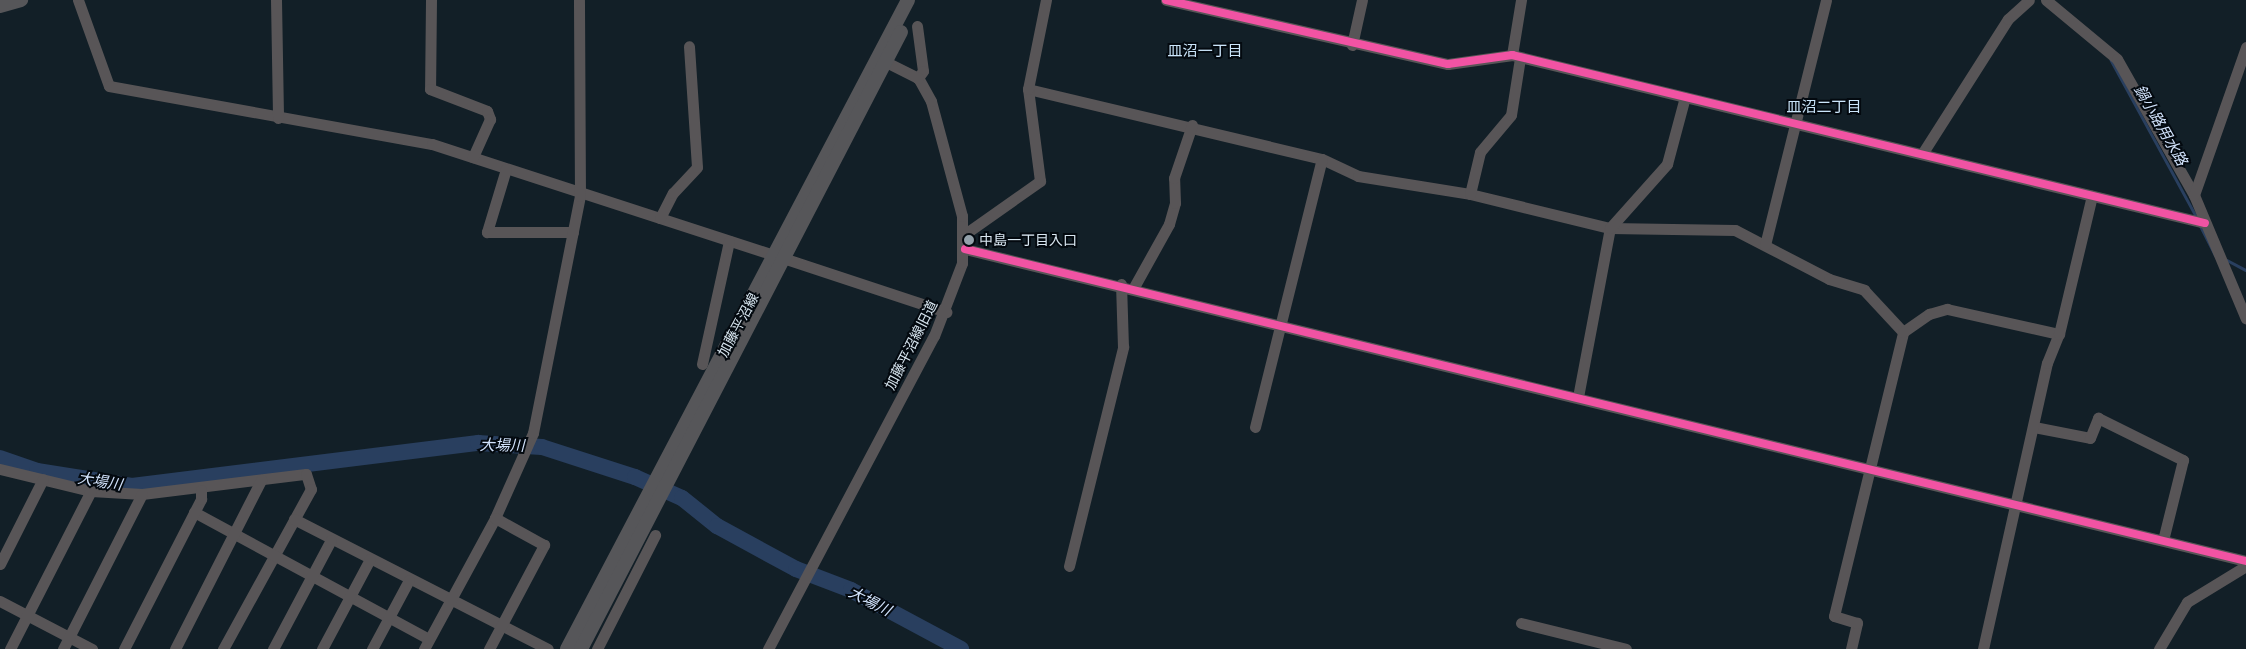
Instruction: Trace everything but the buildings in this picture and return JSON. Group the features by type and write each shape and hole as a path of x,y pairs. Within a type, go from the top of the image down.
{"main road":[{"path":"0,6 21,0"},
{"name":"加藤平沼線","path":"883,60 908,0"},
{"name":"加藤平沼線","path":"581,649 668,470 916,0"},
{"name":"加藤平沼線","path":"567,649 653,500"}],"street":[{"path":"78,0 109,86 278,118 432,144 580,196 660,218 946,312"},
{"path":"276,0 278,118"},
{"path":"431,0 430,89 488,111 490,119 473,157"},
{"path":"194,512 349,598 389,618 427,644 495,518 528,452 533,432 580,196 579,0"},
{"path":"965,234 1040,181 1028,88 1046,0"},
{"path":"1166,0 1352,45 1448,64 1516,56 2205,223"},
{"path":"1352,45 1362,0"},
{"path":"1470,194 1480,152 1511,115 1521,0"},
{"path":"1765,245 1826,0"},
{"path":"1922,154 2008,19 2029,0"},
{"path":"2046,0 2117,59 2194,195 2246,319"},
{"path":"883,60 918,78 923,71 917,26"},
{"path":"660,218 673,193 697,167 689,46"},
{"path":"2194,195 2246,47"},
{"name":"加藤平沼線旧道","path":"768,649 946,312 965,249 965,234 931,101 918,78"},
{"path":"1028,88 1192,125 1322,160 1358,176 1470,194 1610,228 1735,230 1829,279 1864,290 1903,332"},
{"path":"1578,397 1610,228 1667,164 1686,96"},
{"path":"1134,288 1169,224 1175,203 1174,178 1192,125"},
{"path":"1255,427 1322,160"},
{"path":"506,169 488,232 572,232"},
{"path":"1983,649 2018,506 2047,363 2059,334 2092,196"},
{"path":"702,364 729,241"},
{"path":"965,249 1121,284 2246,561"},
{"path":"1069,566 1123,347 1121,284"},
{"path":"1851,649 1857,623 1834,616 1868,469 1903,332 1929,314 1947,309 2059,334"},
{"path":"2034,427 2090,438 2098,418 2183,460 2163,540"},
{"path":"0,469 91,491 142,494 201,490 306,474 311,489 223,649"},
{"path":"0,564 43,479"},
{"path":"175,649 236,535 261,480"},
{"path":"124,649 194,512 201,490"},
{"path":"10,649 91,491"},
{"path":"63,649 142,494"},
{"path":"489,649 544,545 495,518"},
{"path":"294,519 409,580 548,649"},
{"path":"597,649 654,535"},
{"path":"273,649 331,540"},
{"path":"322,649 370,559"},
{"path":"2159,649 2188,602 2246,566"},
{"path":"372,649 409,580"},
{"path":"0,601 92,649"},
{"path":"1521,623 1626,649"}],"waterway":[{"name":"鍋小路用水路","path":"2111,60 2197,218"},
{"name":"鍋小路用水路","path":"2200,225 2215,255"},
{"name":"鍋小路用水路","path":"2227,260 2246,270"},
{"name":"大場川","path":"0,458 37,471 132,486 478,443 542,447 635,477 682,498 717,526 796,569 851,590 961,649"}],"cycle path":[{"path":"1166,0 1448,64 1512,55 2205,223"},
{"path":"965,249 2246,561"}],"place":[{"name":"中島一丁目入口","path":"969,240"}],"district":[{"name":"皿沼一丁目","path":"1205,51"},
{"name":"皿沼二丁目","path":"1824,107"}]}
